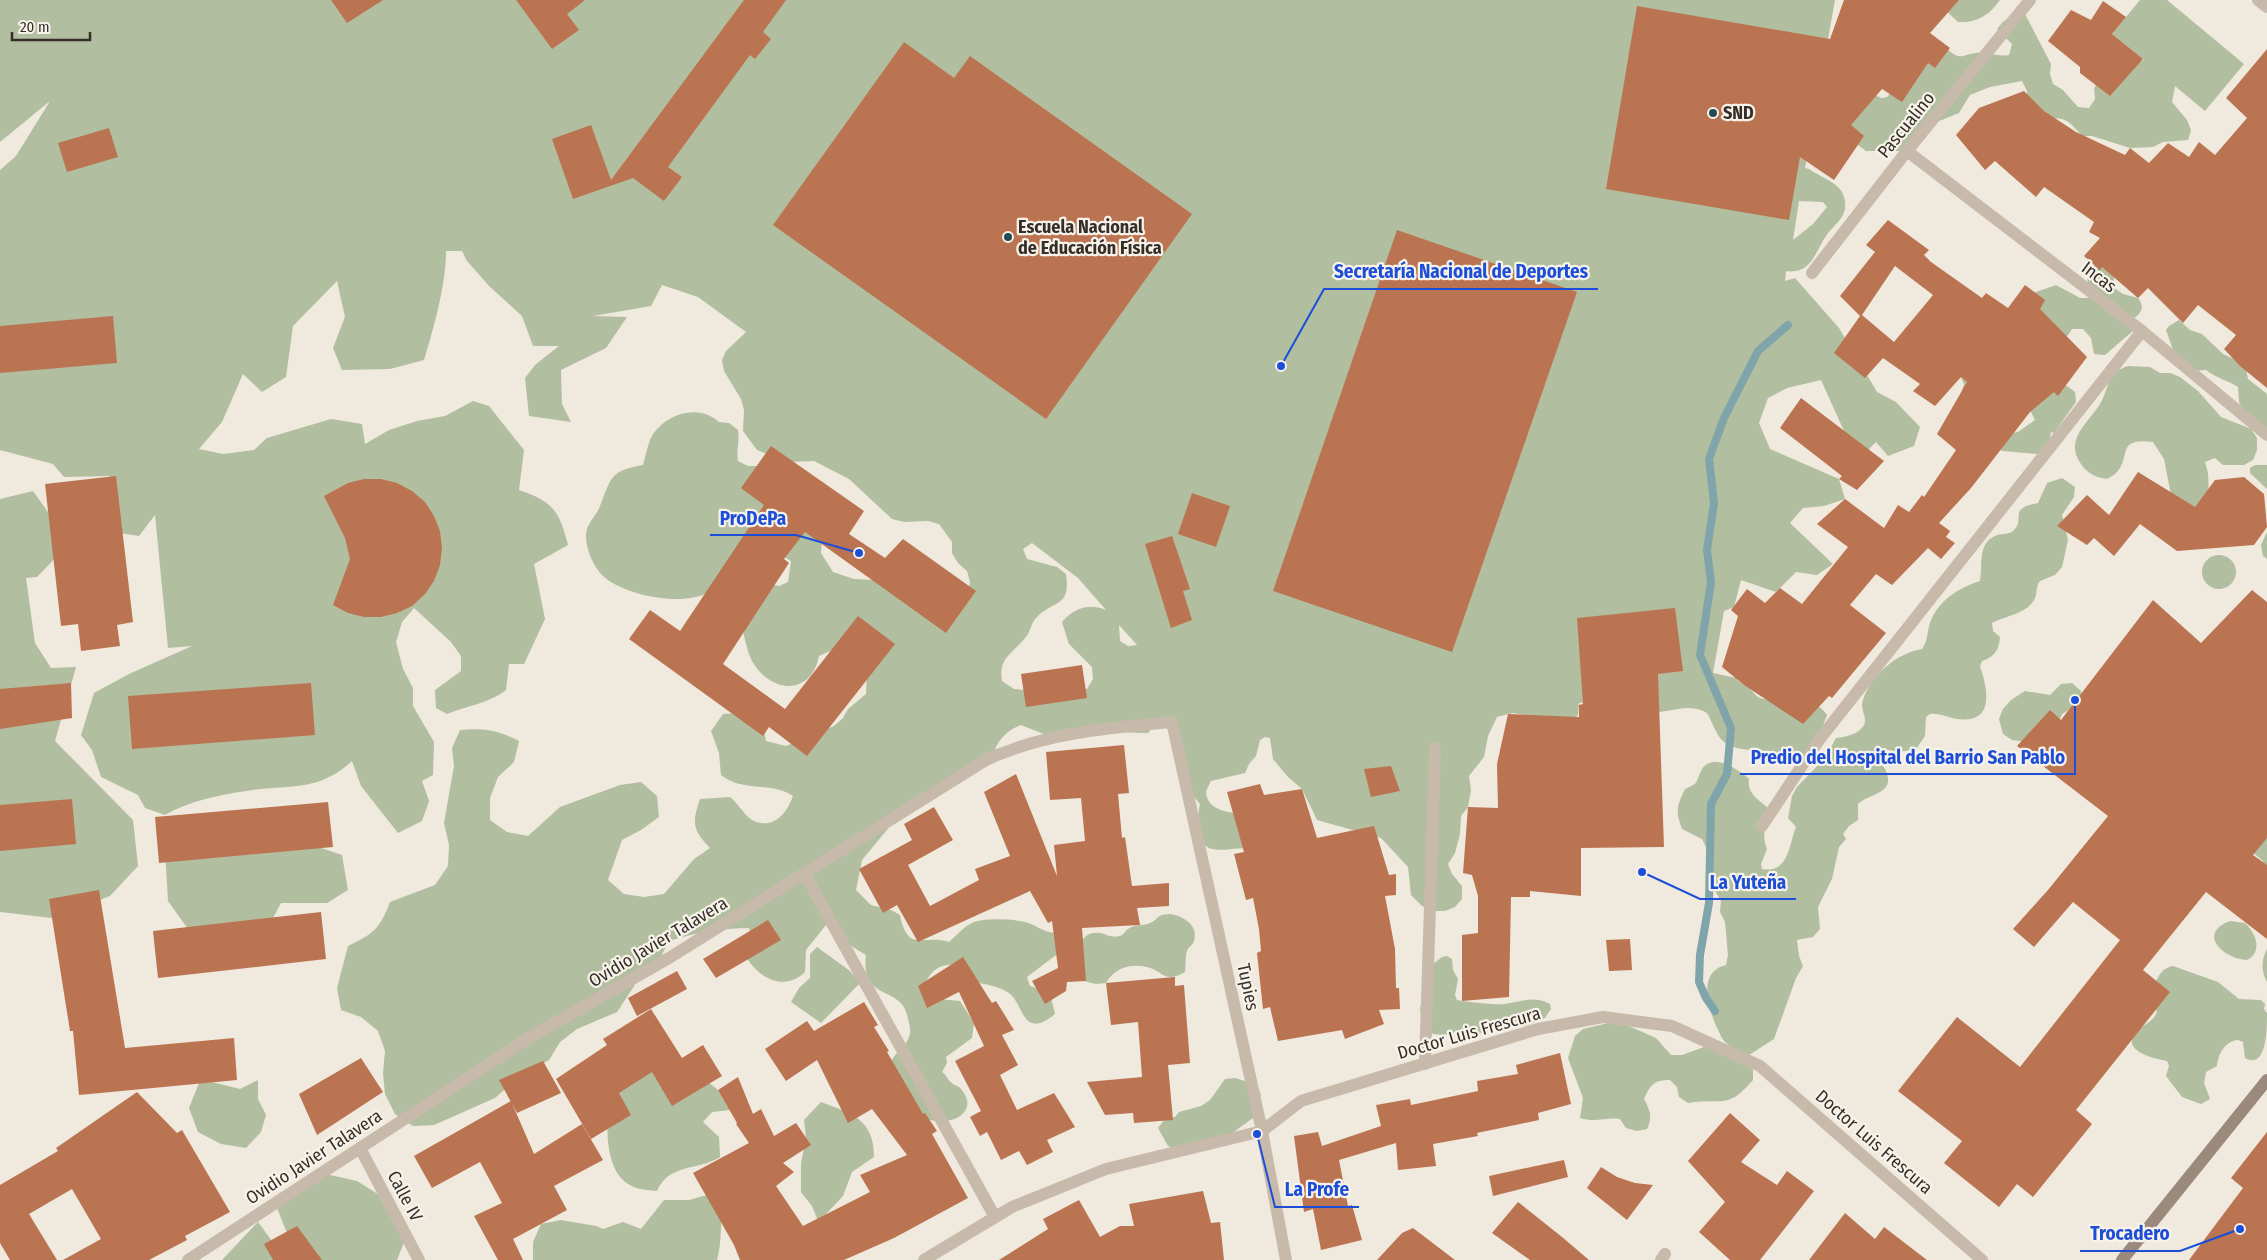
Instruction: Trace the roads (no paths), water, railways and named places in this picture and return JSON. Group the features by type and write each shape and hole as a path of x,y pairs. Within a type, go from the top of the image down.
{"main road":[{"path":"2122,1260 2267,1080"}],"street":[{"name":"Pascualino","path":"1812,273 1907,151 2030,0"},
{"path":"2258,0 2267,7"},
{"name":"Incas","path":"1907,151 2142,331 2267,435"},
{"path":"1762,826 1819,740 2142,331"},
{"name":"Ovidio Javier Talavera","path":"188,1260 532,1036 669,958 960,775 1012,748 1068,734 1172,722"},
{"name":"Tupies","path":"1172,722 1262,1131 1286,1260"},
{"path":"1425,1064 1435,748"},
{"path":"804,873 995,1216"},
{"name":"Doctor Luis Frescura","path":"924,1260 1012,1207 1106,1169 1262,1131 1301,1102 1538,1029 1602,1018 1672,1026 1760,1066 1982,1260"},
{"name":"Calle IV","path":"360,1148 419,1260"}],"waterway":[{"path":"1715,1011 1706,998 1699,982 1700,955 1709,903 1711,804 1727,774 1731,728 1700,655 1711,582 1707,550 1714,503 1709,459 1724,418 1758,351 1788,325"}],"place":[{"name":"SND","path":"1713,113"},
{"name":"Escuela Nacional de Educación Física","path":"1008,237"},
{"name":"Secretaría Nacional de Deportes","path":"1281,366"},
{"name":"ProDePa","path":"859,553"},
{"name":"Predio del Hospital del Barrio San Pablo","path":"2075,700"},
{"name":"La Yuteña","path":"1642,872"},
{"name":"La Profe","path":"1257,1134"},
{"name":"Trocadero","path":"2240,1229"}]}
